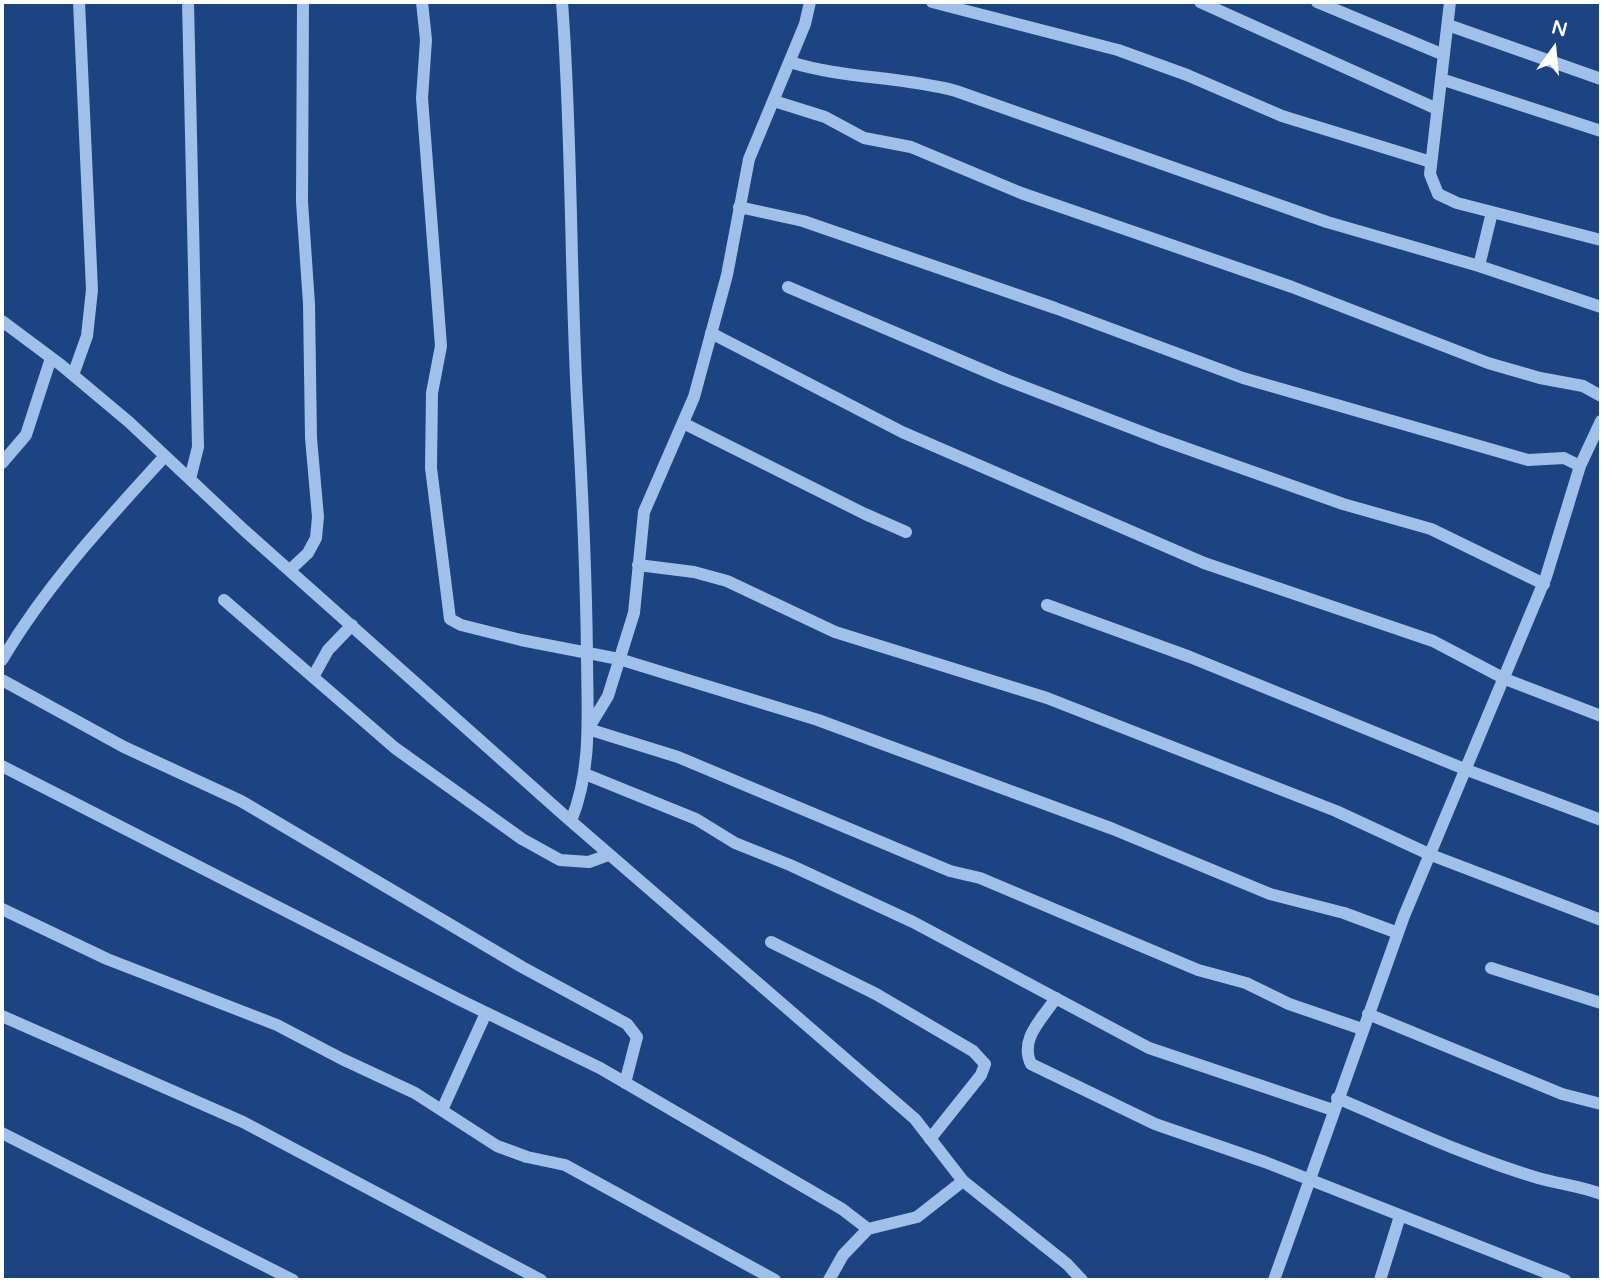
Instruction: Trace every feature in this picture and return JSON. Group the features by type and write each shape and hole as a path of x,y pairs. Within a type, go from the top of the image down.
{"street":[{"path":"73,375 87,336 92,290 79,2"},
{"path":"188,2 198,447 190,479"},
{"path":"290,569 308,553 316,538 318,517 311,438 309,304 302,202 303,2"},
{"path":"422,2 426,40 422,98 441,346 432,393 431,468 450,619 461,625 619,659 818,720 1112,829 1270,894 1344,912 1398,933"},
{"path":"562,2 568,81 569,214 586,559 588,729 585,774 571,821"},
{"path":"588,729 607,696 634,613 644,512 694,397 727,275 750,159 805,24 810,2"},
{"path":"932,2 1118,50 1187,75 1282,116 1431,162"},
{"path":"1200,2 1437,109"},
{"path":"1317,2 1444,55"},
{"path":"1450,2 1430,174 1438,194 1457,203 1601,240"},
{"path":"1448,24 1601,79"},
{"path":"790,62 823,72 944,88 1327,222 1479,266 1601,307"},
{"path":"1441,79 1601,131"},
{"path":"774,101 825,117 864,138 911,147 1021,193 1292,286 1488,363 1540,378 1583,386 1601,396"},
{"path":"739,207 803,221 1055,308 1243,378 1528,460 1564,458 1580,466"},
{"path":"1479,266 1492,212"},
{"path":"788,287 1004,379 1160,439 1343,505 1387,514 1431,529 1544,584"},
{"path":"2,321 73,375 608,855 915,1119 963,1181 1082,1280"},
{"path":"711,333 902,432 1204,563 1433,641 1505,679 1601,716"},
{"path":"2,463 26,435 51,358"},
{"path":"1274,1280 1398,933 1544,584 1580,466 1597,438 1601,421"},
{"path":"683,423 906,532"},
{"path":"2,660 32,610 73,558 165,456"},
{"path":"638,565 694,572 727,581 835,632 1047,698 1165,742 1336,811 1431,855 1601,920"},
{"path":"224,600 395,748 522,839 560,860 589,862 608,855"},
{"path":"1046,606 1190,657 1467,770 1601,820"},
{"path":"313,677 328,650 352,625"},
{"path":"2,680 124,747 241,801 522,967 627,1024 637,1037 625,1083"},
{"path":"588,729 678,757 950,871 980,878 1077,917 1198,970 1246,983 1289,1004 1362,1029"},
{"path":"2,766 625,1083 842,1209 868,1228"},
{"path":"585,774 696,819 735,843 790,865 913,922 1149,1048 1335,1104 1526,1174 1601,1194"},
{"path":"2,909 107,959 278,1025 415,1093 497,1146 527,1157 565,1165 775,1280"},
{"path":"771,942 876,994 973,1051 985,1063 981,1075 930,1139"},
{"path":"1491,968 1601,1003"},
{"path":"1056,998 1026,1043 1026,1053 1031,1065 1155,1125 1265,1162 1565,1280"},
{"path":"442,1110 486,1013"},
{"path":"1368,1014 1562,1094 1601,1104"},
{"path":"2,1016 243,1122 541,1280"},
{"path":"2,1133 293,1280"},
{"path":"829,1280 843,1255 868,1228 917,1217 963,1181"},
{"path":"1380,1280 1400,1216"}]}
